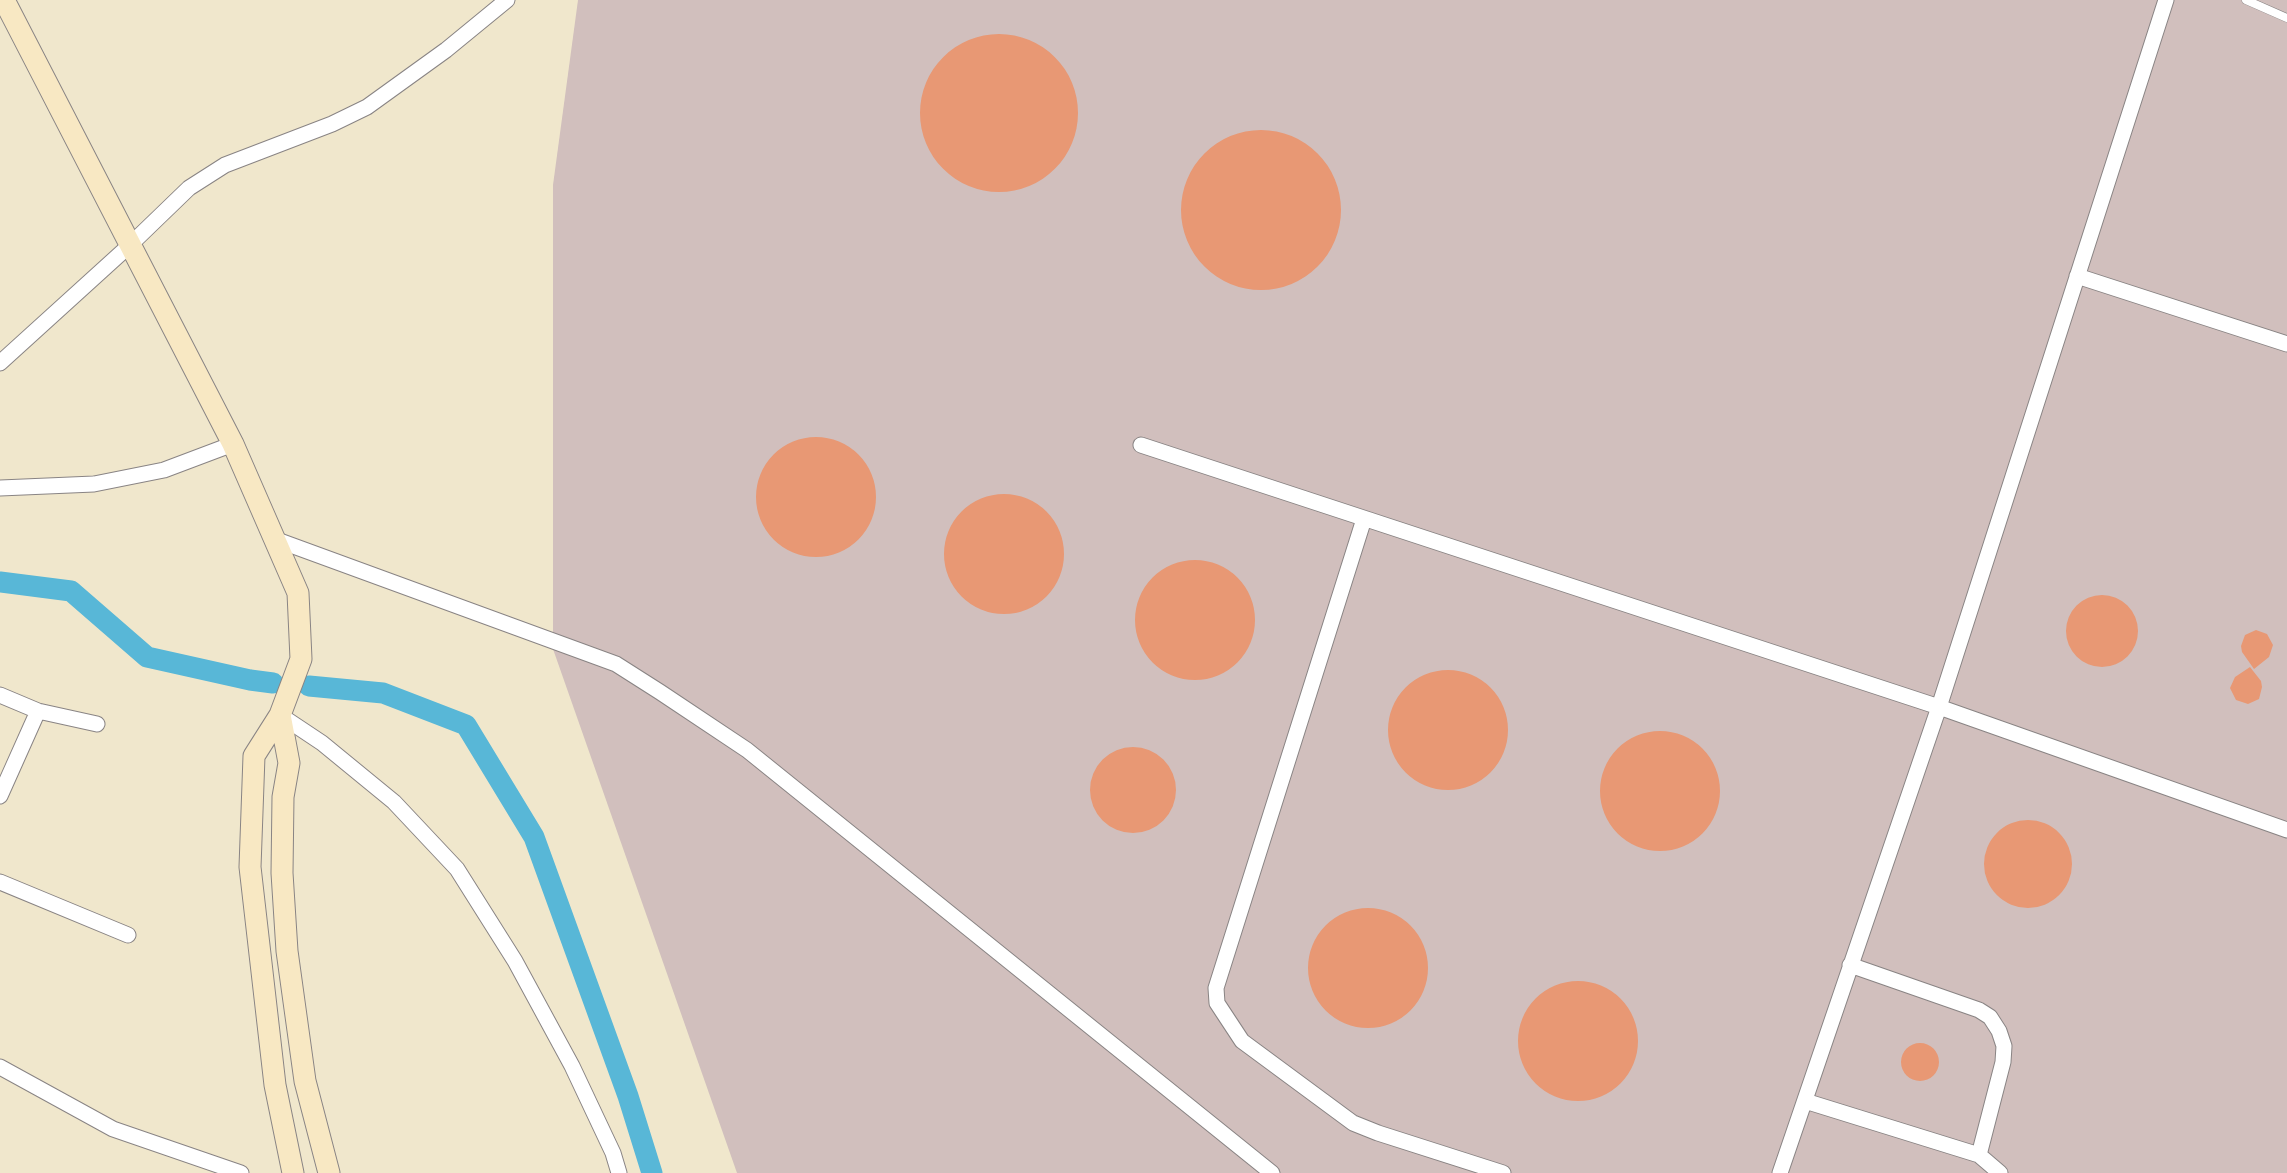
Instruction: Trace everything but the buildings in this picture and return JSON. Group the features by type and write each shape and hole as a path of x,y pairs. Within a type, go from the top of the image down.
{"street":[{"path":"4,0 233,444 298,593 301,659 280,715 254,756 250,867 275,1085 293,1173"},
{"path":"0,363 131,244 173,201 189,188 225,165 332,124 367,106 446,50 507,0"},
{"path":"1780,1173 1939,707 2166,0"},
{"path":"2077,276 2287,344"},
{"path":"0,488 94,484 164,470 233,444"},
{"path":"1141,445 1939,707 2287,830"},
{"path":"1364,519 1216,988 1217,1003 1242,1041 1353,1123 1378,1133 1503,1173"},
{"path":"276,540 616,664 747,750 1272,1173"},
{"path":"0,695 38,711 96,724"},
{"path":"0,796 38,711"},
{"path":"280,715 289,763 283,797 282,873 287,951 305,1081 329,1173"},
{"path":"280,715 322,743 394,802 457,869 515,961 572,1066 613,1153 619,1173"},
{"path":"0,882 128,935"},
{"path":"1850,965 1979,1010 1990,1017 1999,1030 2004,1046 2003,1062 1979,1155"},
{"path":"0,1067 113,1129 241,1173"},
{"path":"275,1085 305,1081"},
{"path":"1805,1101 1979,1155 2000,1173"}],"lane":[{"path":"2246,0 2287,18"}],"shaded area":[{"path":"578,0 2287,0 2287,1173 737,1173 553,649 553,185"}],"waterway":[{"path":"0,582 71,591 147,657 250,680 273,683"},
{"path":"309,686 383,693 466,725 534,837 628,1096 652,1173"}]}
